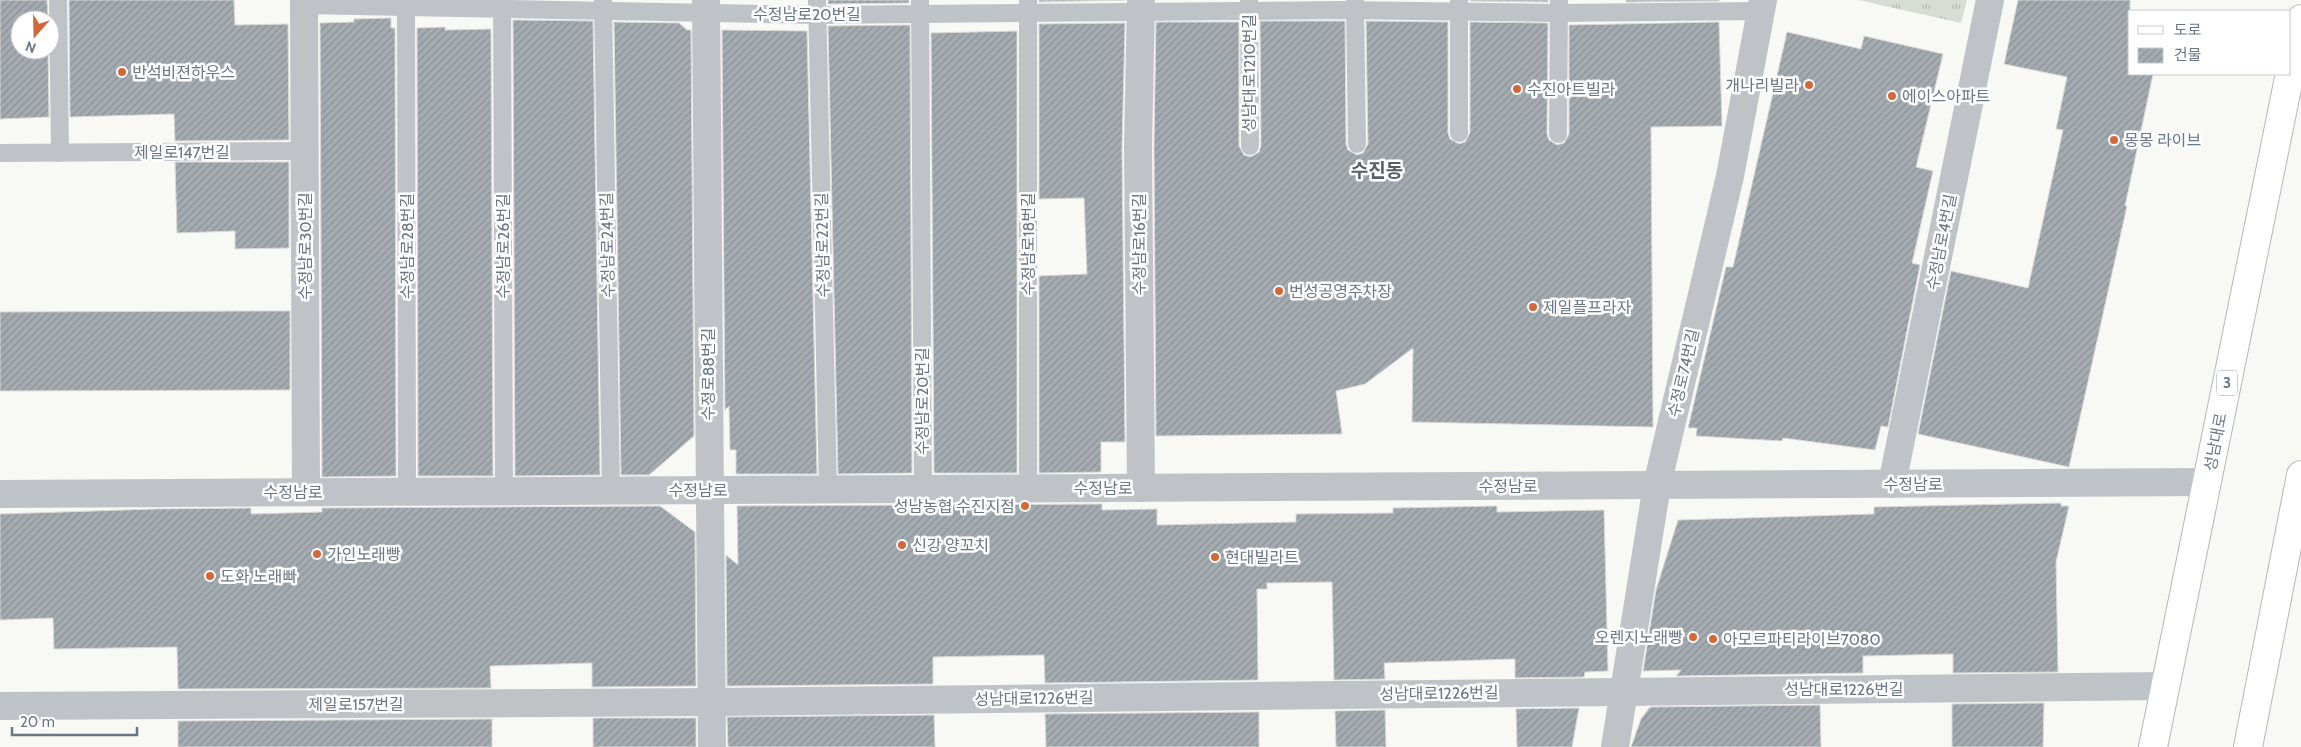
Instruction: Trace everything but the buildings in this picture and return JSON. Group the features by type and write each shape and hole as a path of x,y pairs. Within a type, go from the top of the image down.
{"main road":[{"name":"성남대로","path":"2291,68 2301,19"},
{"name":"성남대로","path":"2153,747 2290,75"},
{"path":"2248,747 2301,477"}],"street":[{"name":"수정남로4번길","path":"1892,484 1990,0"},
{"name":"수정남로30번길","path":"304,2 306,492"},
{"name":"수정남로16번길","path":"1141,6 1138,156 1141,488"},
{"name":"수정로74번길","path":"1615,747 1656,485 1730,176 1762,6"},
{"name":"수정로88번길","path":"706,7 708,490 712,747"},
{"name":"수정남로","path":"0,494 2207,482"},
{"name":"성남대로1226번길","path":"712,702 2166,686"},
{"name":"제일로157번길","path":"0,706 712,702"}],"lane":[{"path":"58,0 60,153"},
{"name":"수정남로20번길","path":"304,2 817,8 1355,5 1762,6"},
{"name":"수정남로28번길","path":"406,3 407,492"},
{"name":"수정남로26번길","path":"502,4 504,492"},
{"name":"수정남로24번길","path":"603,5 611,491"},
{"path":"1355,5 1356,144"},
{"name":"성남대로1210번길","path":"1249,6 1250,146"},
{"path":"1458,133 1459,6"},
{"path":"1558,134 1559,6"},
{"name":"수정남로20번길","path":"920,7 923,489"},
{"name":"수정남로18번길","path":"1028,7 1028,488"},
{"name":"수정남로22번길","path":"817,8 828,490"},
{"name":"제일로147번길","path":"0,153 305,151"}],"green space":[{"path":"1858,0 1967,0 1961,23"}],"place":[{"name":"반석비젼하우스","path":"122,72"},
{"name":"개나리빌라","path":"1809,85"},
{"name":"수진아트빌라","path":"1517,89"},
{"name":"에이스아파트","path":"1892,96"},
{"name":"몽몽 라이브","path":"2114,140"},
{"name":"번성공영주차장","path":"1279,291"},
{"name":"제일플프라자","path":"1533,307"},
{"name":"성남농협 수진지점","path":"1025,506"},
{"name":"신강 양꼬치","path":"902,545"},
{"name":"가인노래빵","path":"317,554"},
{"name":"현대빌라트","path":"1215,557"},
{"name":"도화 노래빠","path":"210,576"},
{"name":"오렌지노래빵","path":"1693,637"},
{"name":"아모르파티라이브7080","path":"1713,639"}],"district":[{"name":"수진동","path":"1377,170"}]}
